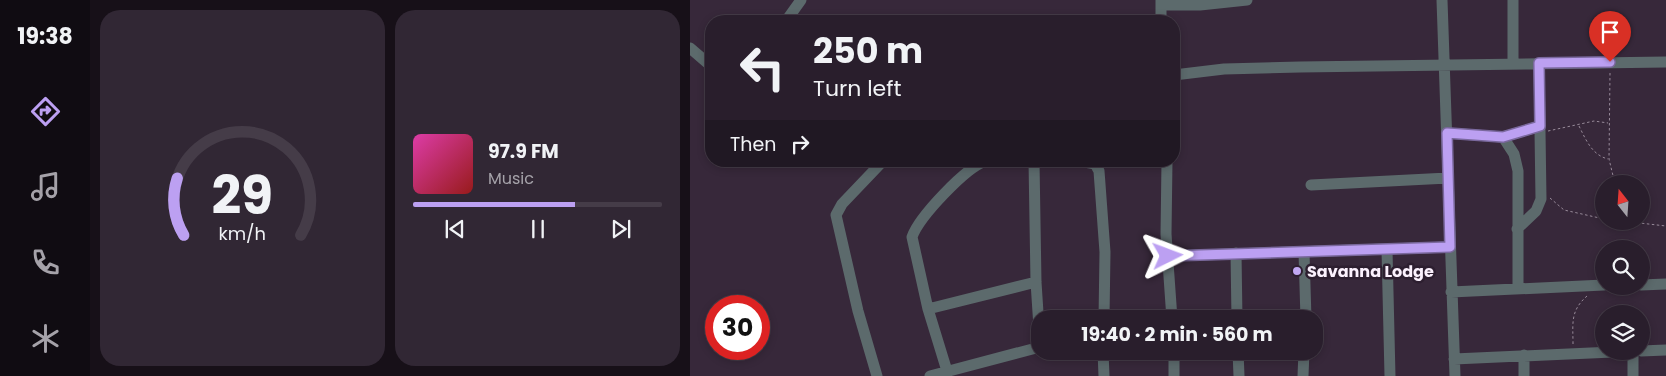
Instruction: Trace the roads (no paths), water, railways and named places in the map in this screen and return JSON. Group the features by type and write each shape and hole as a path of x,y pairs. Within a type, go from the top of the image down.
{"street":[{"path":"790,15 801,0"},
{"path":"1161,15 1161,2 1200,4 1247,0"},
{"path":"1442,0 1446,64 1455,376"},
{"path":"1513,0 1513,63"},
{"path":"690,48 705,61"},
{"path":"1180,74 1224,69 1666,62"},
{"path":"1517,229 1536,211 1541,199 1539,63"},
{"path":"1447,133 1503,137 1540,129"},
{"path":"1503,137 1516,160 1518,288"},
{"path":"877,167 842,204 836,215 858,311 877,376"},
{"path":"947,371 928,309 912,234 964,174 976,167"},
{"path":"1034,167 1038,310"},
{"path":"1097,167 1100,171 1105,252 1104,310"},
{"path":"1167,167 1168,256 1171,310"},
{"path":"1311,185 1448,178"},
{"path":"1168,256 1450,247"},
{"path":"1387,250 1390,376"},
{"path":"1304,252 1306,310"},
{"path":"1236,253 1237,310"},
{"path":"928,309 1036,282"},
{"path":"1650,284 1666,284"},
{"path":"1452,292 1595,285"},
{"path":"930,376 1031,348"},
{"path":"1650,351 1666,350"},
{"path":"1454,359 1595,352"},
{"path":"1524,355 1524,376"},
{"path":"1103,360 1104,376"},
{"path":"1174,360 1174,376"},
{"path":"1238,360 1239,376"},
{"path":"1303,376 1304,360"},
{"path":"1633,376 1634,360"}],"place":[{"name":"Savanna Lodge","path":"1297,271"}]}
